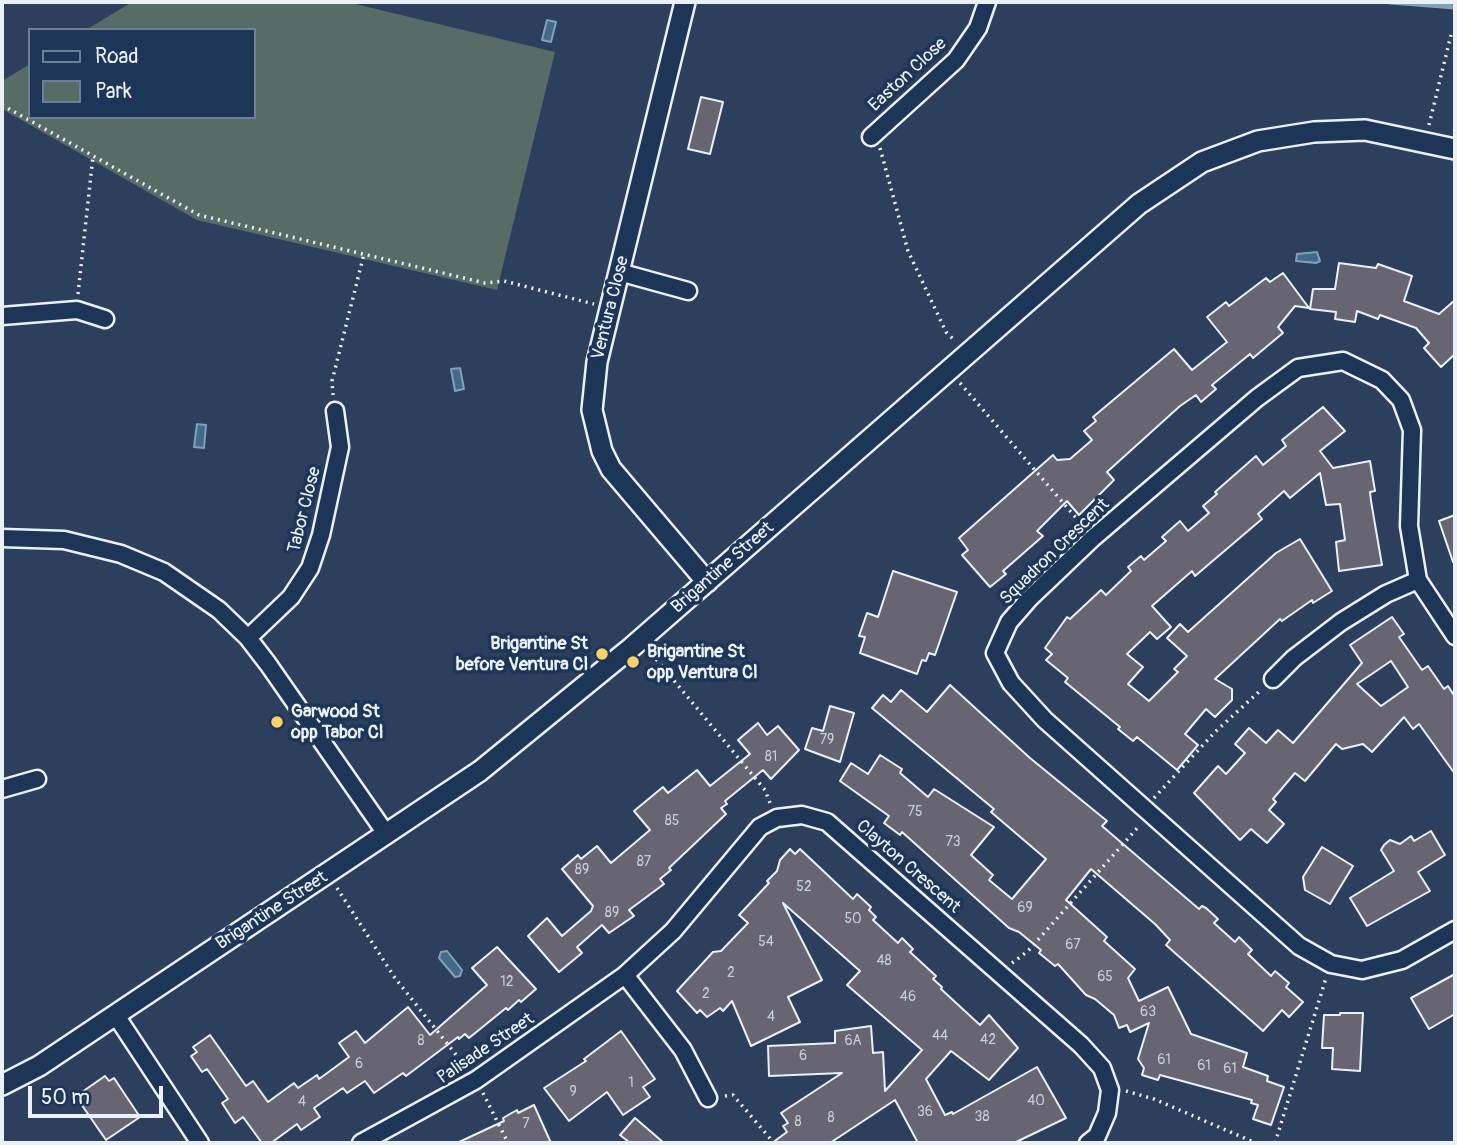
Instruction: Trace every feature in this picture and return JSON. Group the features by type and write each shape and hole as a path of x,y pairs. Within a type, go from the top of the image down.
{"street":[{"name":"Ventura Close","path":"685,2 610,308 592,389 592,410 602,452 626,490 707,582"},
{"name":"Easton Close","path":"873,135 956,60 978,28 986,2"},
{"name":"Brigantine Street","path":"2,1085 39,1066 480,771 632,647 1139,204 1202,162 1258,141 1314,132 1365,130 1425,140 1455,149"},
{"path":"620,272 688,291"},
{"path":"2,316 76,310 105,319"},
{"name":"Squadron Crescent","path":"1455,636 1418,580 1409,526 1408,467 1412,430 1401,400 1382,380 1343,361 1298,368 1257,398 1093,538 1009,622 995,653 1011,683 1045,720 1299,946 1331,964 1362,970 1402,960 1455,930"},
{"name":"Tabor Close","path":"248,638 291,597 310,568 321,535 340,447 335,411"},
{"path":"2,538 64,540 121,554 164,572 219,611 248,638 387,835"},
{"path":"1273,680 1294,658 1341,622 1385,594 1418,580"},
{"path":"2,789 37,779"},
{"name":"Clayton Crescent","path":"777,818 802,815 827,822 1081,1045 1102,1068 1110,1090"},
{"path":"708,1098 683,1050 625,975 673,931 760,827 777,818"},
{"name":"Palisade Street","path":"361,1143 476,1080 625,975"},
{"path":"115,1014 200,1143"},
{"path":"1088,1143 1097,1136 1107,1113 1110,1090"}],"path":[{"path":"1425,140 1451,35"},
{"path":"2,105 199,215 485,283 504,281 610,308"},
{"path":"873,135 908,251 946,332 967,355"},
{"path":"76,310 93,155"},
{"path":"335,411 332,381 364,254"},
{"path":"949,371 1093,538"},
{"path":"632,647 656,659 765,790 777,818"},
{"path":"328,874 395,978 476,1080 509,1143"},
{"path":"1275,1143 1331,964"},
{"path":"1110,1090 1121,1090 1154,1099 1256,1143"},
{"path":"708,1098 733,1095 774,1143"}],"green space":[{"path":"132,2 347,2 555,52 497,290 197,220 2,109 2,81 28,65 28,119 256,119 256,28 89,28"}],"water":[{"path":"547,20 556,22 551,42 542,40"},
{"path":"1317,252 1320,261 1316,263 1296,261 1297,254"},
{"path":"460,368 464,389 455,391 451,369"},
{"path":"197,424 206,425 204,448 194,447"},
{"path":"447,951 462,970 460,976 455,977 439,958 441,952"}],"building":[{"path":"701,97 723,102 710,154 688,149"},
{"path":"1339,263 1376,268 1378,264 1412,276 1404,301 1439,314 1455,300 1455,354 1441,367 1424,348 1429,343 1416,328 1380,315 1378,319 1357,311 1355,322 1335,319 1336,312 1310,309 1313,289 1335,289"},
{"path":"1283,273 1309,308 1295,306 1278,327 1283,333 1253,358 1250,354 1212,385 1216,389 1201,402 1196,395 1180,406 1107,472 1114,480 1079,515 1067,501 1037,531 1043,536 1003,571 1006,574 990,587 962,555 968,550 959,538 1053,455 1057,460 1070,459 1092,440 1084,431 1096,421 1093,417 1174,349 1192,370 1227,342 1207,317 1226,302 1229,306 1266,278 1270,282"},
{"path":"1323,407 1345,431 1320,451 1333,468 1370,461 1375,491 1370,492 1371,501 1382,565 1339,571 1336,542 1345,540 1340,504 1326,505 1320,473 1290,498 1284,491 1258,514 1262,519 1195,576 1192,571 1152,606 1171,627 1157,639 1150,632 1127,654 1143,667 1128,684 1149,701 1178,672 1174,669 1187,656 1167,638 1180,624 1188,632 1276,553 1300,539 1332,591 1313,603 1312,600 1282,621 1280,619 1215,679 1232,689 1232,700 1215,717 1206,709 1185,734 1198,745 1177,770 1137,737 1133,741 1065,682 1068,678 1046,660 1052,654 1045,648 1067,617 1070,619 1101,590 1106,595 1131,571 1128,567 1141,556 1144,560 1166,541 1162,537 1180,521 1188,531 1209,513 1203,506 1217,494 1215,492 1256,456 1263,465 1286,446 1282,440"},
{"path":"1455,515 1455,561 1453,562 1439,521"},
{"path":"893,571 957,592 935,655 929,653 926,661 922,660 917,674 860,653 865,637 859,636 867,613 878,617"},
{"path":"1392,617 1404,634 1399,637 1422,670 1428,666 1444,689 1448,686 1455,697 1455,774 1419,724 1413,729 1404,717 1372,752 1363,744 1342,749 1336,744 1305,781 1295,773 1273,799 1276,802 1269,810 1284,824 1267,843 1251,829 1240,840 1194,793 1218,766 1226,774 1245,753 1235,744 1249,728 1266,743 1278,730 1293,743 1362,663 1350,645","holes":["1391,661 1408,687 1381,706 1357,684"]},
{"path":"950,685 1030,758 1107,821 1102,826 1199,909 1202,906 1206,908 1218,919 1214,923 1235,942 1239,937 1252,950 1248,954 1271,976 1275,971 1289,983 1286,987 1303,1002 1289,1017 1282,1010 1263,1031 1166,945 1170,940 1155,924 1091,869 1066,900 1107,937 1104,941 1135,969 1128,978 1139,1001 1168,987 1191,1034 1247,1053 1243,1067 1268,1076 1267,1081 1284,1087 1271,1125 1253,1119 1258,1105 1251,1103 1252,1100 1160,1075 1158,1080 1142,1075 1144,1068 1138,1059 1149,1023 1130,1032 1127,1025 1119,1028 1114,1015 1086,995 1058,964 1055,966 1039,953 1041,950 1019,932 1009,928 902,832 900,835 884,823 889,816 840,781 851,763 868,774 880,755 902,769 900,773 928,797 934,789 994,827 971,855 993,875 989,880 1012,899 1046,859 991,812 994,809 872,708 883,695 891,702 901,690 927,712"},
{"path":"830,706 854,713 840,762 805,749 812,728 823,731"},
{"path":"758,723 767,735 778,726 799,750 771,779 763,770 725,801 727,804 721,808 726,814 669,868 671,870 660,879 664,884 629,910 634,916 609,933 602,925 577,947 582,953 559,972 528,936 547,918 562,936 591,911 593,906 562,869 578,855 581,859 597,846 611,863 650,830 634,811 663,787 668,793 697,770 710,786 750,754 738,740"},
{"path":"1431,831 1445,855 1418,872 1430,891 1367,926 1350,898 1394,871 1381,850 1384,845 1390,840 1400,844 1411,836 1414,841"},
{"path":"1322,847 1353,866 1330,904 1305,890 1303,877"},
{"path":"790,849 795,854 800,849 853,899 857,894 871,907 869,910 876,917 873,920 898,943 902,938 913,949 910,952 936,976 933,979 941,989 980,1025 989,1015 1018,1048 989,1080 951,1051 926,1079 945,1115 952,1112 953,1114 1037,1067 1066,1118 1014,1143 918,1143 895,1100 830,1143 772,1143 787,1132 783,1126 788,1123 781,1113 842,1073 769,1076 768,1046 835,1043 835,1031 871,1026 873,1053 883,1052 885,1091 922,1050 847,985 860,971 783,903 822,980 788,997 800,1022 751,1046 732,1001 723,1011 720,1008 707,1017 700,1010 697,1013 677,991 713,952 721,951 748,923 739,915 769,883 767,881 777,871 780,860"},
{"path":"497,947 536,989 521,1002 519,1000 508,1010 506,1008 469,1038 465,1034 459,1039 458,1037 406,1076 403,1073 374,1093 365,1081 347,1093 343,1088 314,1108 320,1117 301,1130 297,1124 271,1143 262,1143 243,1117 235,1123 222,1103 228,1099 207,1069 202,1072 191,1056 197,1052 193,1047 210,1035 246,1086 253,1081 268,1102 294,1083 298,1088 317,1075 319,1079 349,1057 339,1043 356,1031 365,1043 408,1007 430,1035 487,985 472,968"},
{"path":"1455,974 1455,1014 1429,1029 1411,998"},
{"path":"1363,1013 1360,1071 1332,1069 1333,1048 1322,1048 1324,1015"},
{"path":"621,1031 655,1079 643,1087 650,1097 623,1115 607,1092 569,1121 544,1088 586,1061 584,1059"},
{"path":"105,1076 109,1081 114,1078 140,1117 106,1140 79,1101 85,1097 82,1092"},
{"path":"534,1105 551,1143 457,1143 504,1121 503,1118 517,1110 518,1113"},
{"path":"635,1118 664,1143 630,1143 620,1135"}],"waterway":[{"path":"1390,2 1455,7"}],"place":[{"name":"Brigantine St before Ventura Cl","path":"602,654"},
{"name":"Brigantine St opp Ventura Cl","path":"633,662"},
{"name":"Garwood St opp Tabor Cl","path":"277,722"}]}
